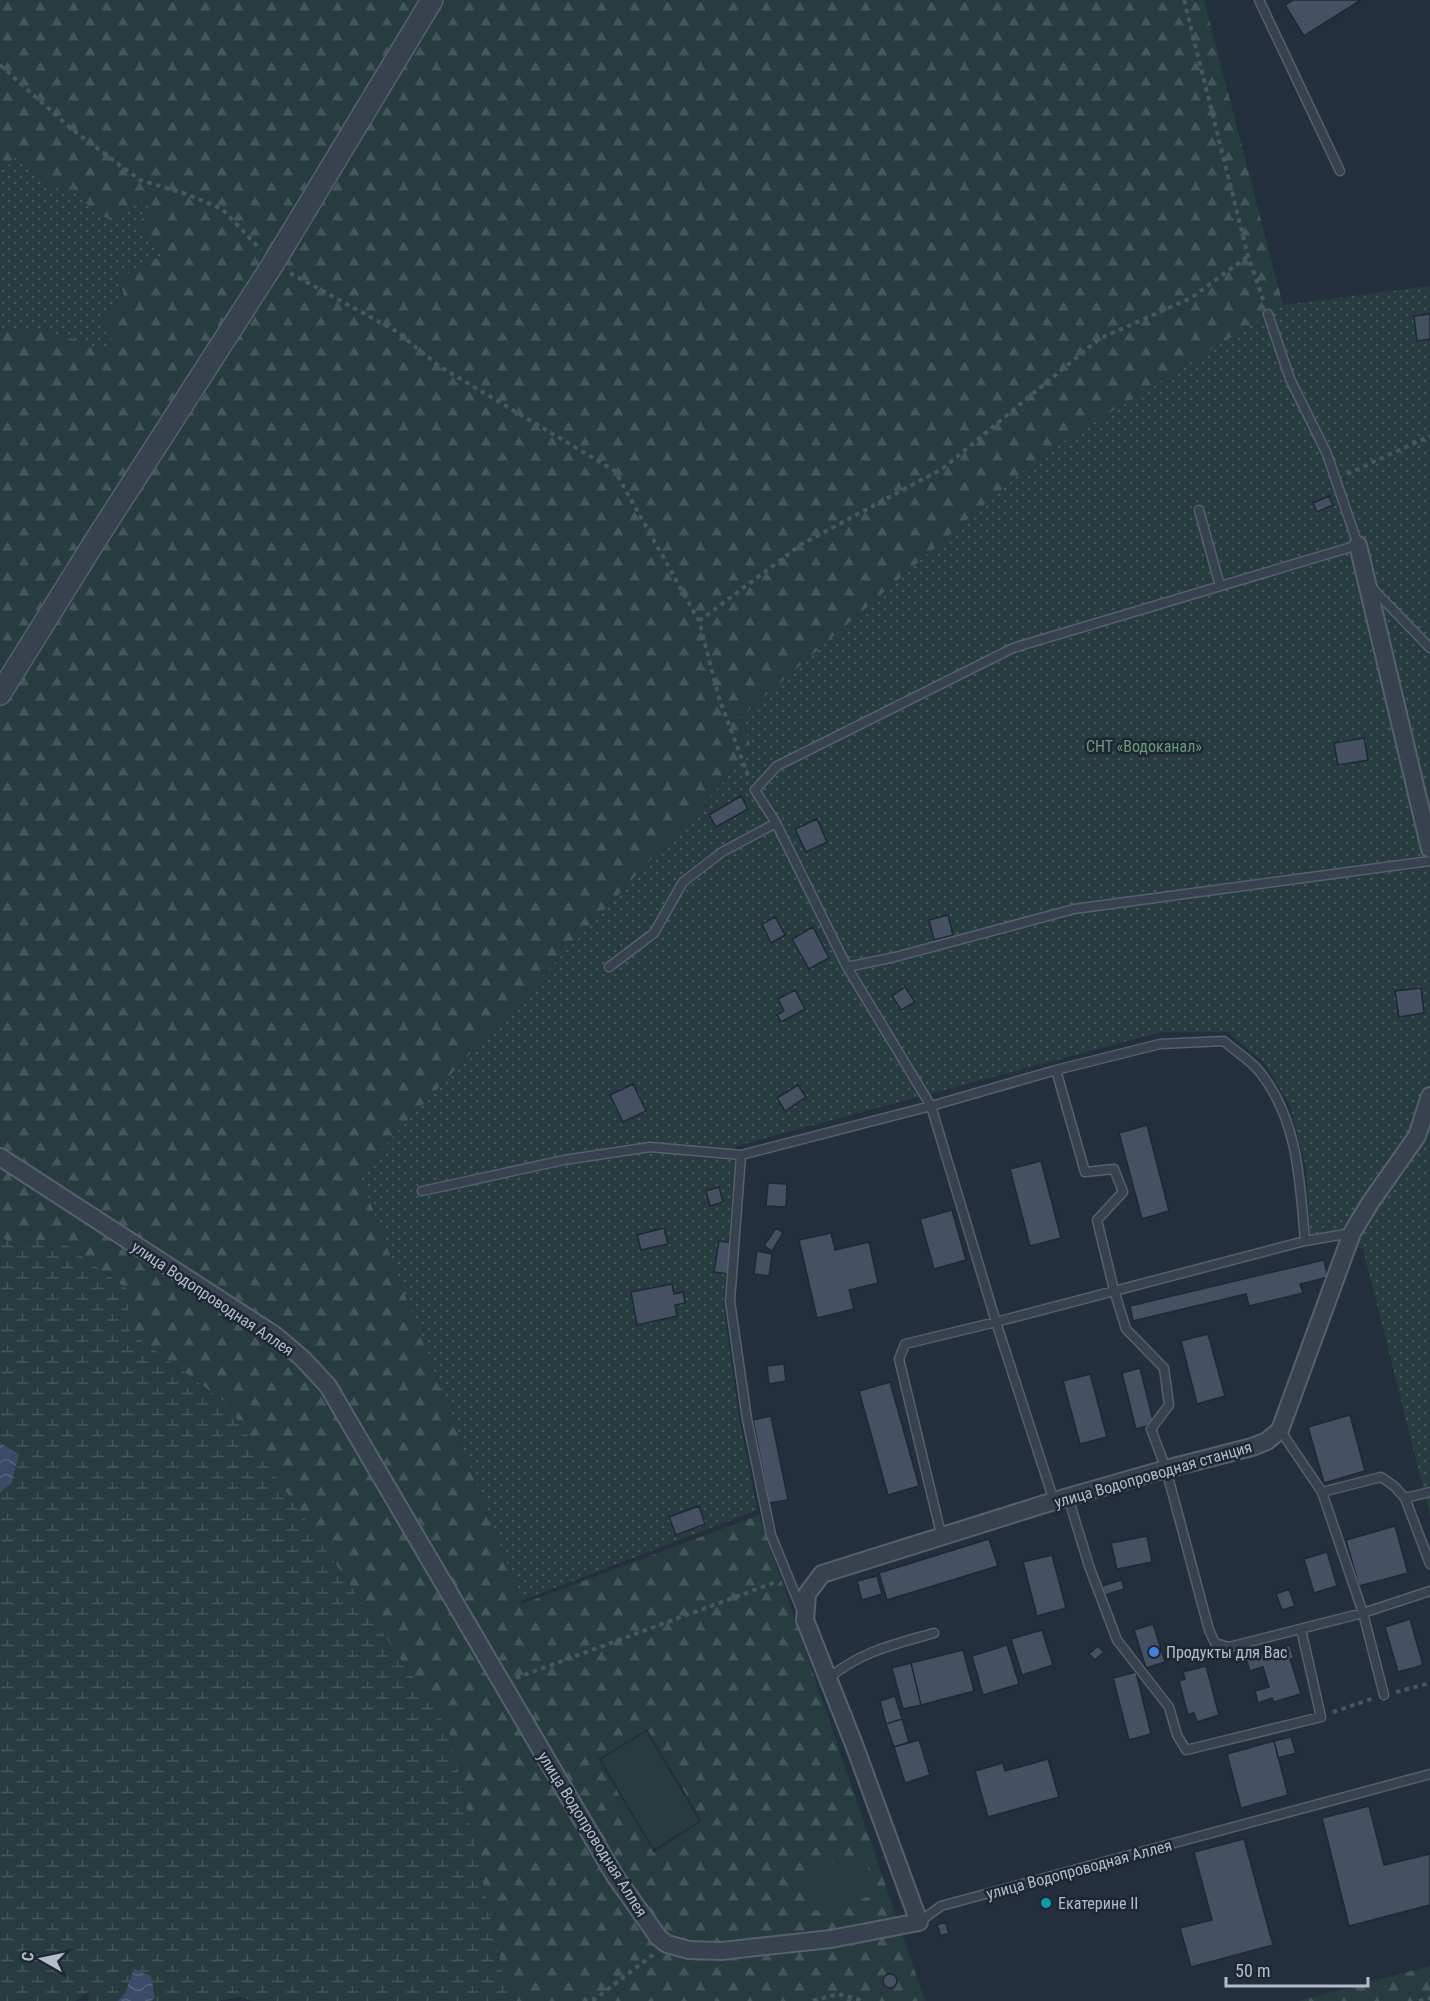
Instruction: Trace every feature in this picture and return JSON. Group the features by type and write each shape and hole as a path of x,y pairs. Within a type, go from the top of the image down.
{"street":[{"path":"0,694 273,264 432,0"},
{"path":"1358,545 1430,849"},
{"path":"1280,1430 1352,1233 1417,1136 1428,1107"},
{"name":"улица Водопроводная Аллея","path":"0,1157 276,1336 303,1359 328,1386 615,1876 659,1938 667,1944 689,1950 721,1951 831,1939 919,1922"},
{"name":"улица Водопроводная станция","path":"805,1620 807,1594 822,1574 1061,1499 1252,1447 1267,1441 1280,1430"},
{"path":"805,1620 919,1922"}],"lane":[{"path":"1259,0 1340,171"},
{"path":"1268,314 1290,379 1327,454 1358,545 1013,648 777,766 755,790 776,823 847,967 931,1106 996,1322 1061,1499 1117,1640 1169,1707 1177,1735 1186,1750 1321,1717 1301,1629"},
{"path":"1200,510 1220,586"},
{"path":"1366,583 1430,648"},
{"path":"609,967 654,933 683,882 722,852 776,823"},
{"path":"847,967 895,957 1074,909 1430,861"},
{"path":"422,1191 564,1160 650,1147 741,1155 1160,1044 1224,1041 1258,1070 1281,1105 1299,1165 1305,1240"},
{"path":"1056,1070 1085,1173 1114,1169 1123,1192 1097,1220 1126,1329 1164,1368 1168,1405 1151,1429 1166,1469 1209,1630 1215,1643 1229,1647 1363,1613 1430,1592"},
{"path":"741,1155 730,1301 747,1419 771,1535 805,1620"},
{"path":"942,1538 899,1359 905,1344 1305,1240 1352,1233"},
{"path":"1280,1430 1322,1492 1363,1613 1384,1695"},
{"path":"1322,1492 1381,1478 1394,1486 1405,1498 1430,1564"},
{"path":"1405,1498 1430,1492"},
{"path":"828,1678 843,1665 864,1654 934,1633"},
{"name":"улица Водопроводная Аллея","path":"919,1922 942,1906 1430,1774"}],"path":[{"path":"1184,0 1248,256 1268,314"},
{"path":"0,65 74,131 140,180 222,208 273,264 396,331 439,366 615,471 699,621 718,698 745,770"},
{"path":"699,621 802,544 942,469 1099,339 1191,298 1248,256"},
{"path":"1336,479 1430,436"},
{"path":"503,1682 788,1578"},
{"path":"583,2001 595,1999 667,1944"},
{"path":"813,2001 838,1994 864,2001"},
{"path":"1419,2001 1430,1998"}],"green space":[{"path":"0,0 1204,0 1283,305 1040,456 741,717 752,751 359,1173 522,1604 759,1515 925,2001 509,2001 449,1730 225,1402 130,1332 127,1289 58,1239 12,1243 0,1237 0,330 25,328 51,332 100,350 114,344 101,323 125,299 119,280 131,271 161,256 151,237 135,226 153,207 144,200 109,219 93,212 76,190 55,188 17,156 4,169 0,167","holes":["647,1729 702,1821 654,1853 598,1759"]},
{"path":"17,156 55,188 76,190 93,212 144,200 153,207 151,237 161,256 131,271 120,289 125,299 102,323 114,344 100,350 78,341 37,331 0,330 0,167 4,169"},
{"name":"СНТ «Водоканал»","path":"1430,286 1430,1515 1363,1249 1310,1234 1306,1167 1290,1105 1265,1064 1228,1032 1161,1032 736,1146 723,1302 739,1418 757,1510 521,1601 359,1173 752,751 741,717 1040,456 1283,305"},
{"path":"0,1237 12,1243 58,1239 127,1289 130,1332 225,1402 449,1730 509,2001 253,2001 241,1997 218,2001 151,2001 155,1998 125,1993 118,2001 88,2001 89,1991 75,2001 0,2001"},
{"path":"646,1732 699,1821 654,1849 601,1760"},
{"path":"865,1855 875,1895 815,1911 804,1870"},
{"path":"1430,1966 1430,2001 1298,2001 1314,1997"}],"water":[{"path":"0,1443 19,1454 11,1484 0,1492"},
{"path":"134,1969 151,1976 155,1998 151,2001 118,2001 125,1993"}],"building":[{"path":"1293,0 1361,0 1304,36 1285,5"},
{"path":"1430,314 1430,339 1417,341 1414,316"},
{"path":"1329,496 1333,505 1317,512 1313,503"},
{"path":"1364,738 1368,760 1338,765 1334,743"},
{"path":"741,796 748,809 716,827 709,815"},
{"path":"817,819 827,842 806,852 795,829"},
{"path":"948,915 953,935 934,940 929,920"},
{"path":"775,917 785,935 771,943 762,924"},
{"path":"813,927 829,958 809,969 792,939"},
{"path":"905,987 915,1002 901,1010 892,996"},
{"path":"1421,988 1424,1013 1399,1017 1395,991"},
{"path":"795,990 805,1009 781,1022 777,1015 784,1011 778,999"},
{"path":"633,1084 646,1111 623,1122 610,1095"},
{"path":"798,1085 806,1097 785,1111 777,1098"},
{"path":"1147,1125 1169,1211 1142,1219 1119,1133"},
{"path":"1041,1161 1061,1238 1030,1246 1010,1169"},
{"path":"768,1183 787,1184 786,1207 766,1206"},
{"path":"719,1187 723,1202 710,1206 706,1191"},
{"path":"952,1210 966,1260 934,1269 920,1219"},
{"path":"664,1228 668,1244 641,1250 637,1235"},
{"path":"776,1228 783,1233 772,1251 764,1246"},
{"path":"831,1233 835,1250 869,1242 878,1283 849,1290 854,1309 817,1318 799,1240"},
{"path":"719,1241 732,1243 728,1274 714,1272"},
{"path":"757,1251 772,1254 769,1276 754,1274"},
{"path":"1324,1260 1328,1277 1300,1284 1303,1293 1249,1306 1246,1294 1133,1321 1130,1306"},
{"path":"672,1284 674,1294 683,1292 685,1303 675,1305 677,1316 637,1325 631,1292"},
{"path":"1208,1334 1225,1396 1197,1404 1181,1341"},
{"path":"784,1364 786,1381 769,1384 767,1366"},
{"path":"1140,1368 1154,1424 1136,1429 1122,1373"},
{"path":"1090,1374 1107,1437 1080,1444 1063,1381"},
{"path":"890,1382 919,1486 888,1495 859,1391"},
{"path":"1350,1415 1365,1471 1324,1483 1308,1427"},
{"path":"771,1416 788,1500 769,1503 753,1420"},
{"path":"699,1506 705,1524 676,1535 669,1517"},
{"path":"1395,1526 1408,1573 1359,1586 1346,1540"},
{"path":"1147,1536 1152,1562 1117,1569 1111,1543"},
{"path":"989,1539 998,1566 887,1600 879,1573"},
{"path":"1327,1552 1337,1586 1314,1593 1304,1559"},
{"path":"1052,1555 1066,1608 1037,1616 1023,1562"},
{"path":"877,1576 882,1594 862,1600 857,1581"},
{"path":"1122,1580 1124,1589 1105,1595 1102,1586"},
{"path":"1289,1589 1295,1606 1282,1610 1276,1594"},
{"path":"1410,1619 1423,1665 1398,1672 1385,1627"},
{"path":"1153,1624 1165,1662 1146,1668 1134,1630"},
{"path":"1042,1630 1053,1665 1022,1675 1011,1639"},
{"path":"1007,1645 1019,1684 983,1695 972,1656"},
{"path":"1290,1645 1294,1658 1290,1659 1301,1694 1274,1702 1272,1698 1258,1703 1255,1691 1269,1687 1263,1667 1250,1671 1246,1658"},
{"path":"1098,1646 1104,1652 1095,1660 1089,1654"},
{"path":"963,1650 974,1691 921,1705 911,1663"},
{"path":"911,1663 921,1705 903,1709 892,1668"},
{"path":"1206,1666 1219,1715 1197,1722 1194,1713 1188,1715 1179,1681 1185,1679 1183,1672"},
{"path":"1136,1672 1151,1734 1129,1740 1113,1678"},
{"path":"895,1696 902,1719 886,1724 880,1701"},
{"path":"902,1719 909,1742 894,1747 886,1724"},
{"path":"1291,1737 1296,1753 1278,1758 1274,1741"},
{"path":"919,1740 930,1775 905,1783 894,1747"},
{"path":"1274,1741 1288,1795 1241,1808 1227,1754"},
{"path":"1048,1759 1059,1797 988,1817 975,1771 1003,1763 1005,1771"},
{"path":"1369,1806 1384,1865 1430,1854 1430,1905 1349,1926 1322,1818"},
{"path":"1244,1839 1273,1945 1191,1967 1180,1928 1212,1920 1194,1852"},
{"path":"945,1922 949,1933 941,1936 937,1925"},
{"path":"887,1974 893,1974 897,1981 893,1988 887,1988 883,1984 883,1978"}],"place":[{"name":"Продукты для Вас","path":"1154,1652"},
{"name":"Екатерине II","path":"1046,1903"}]}
